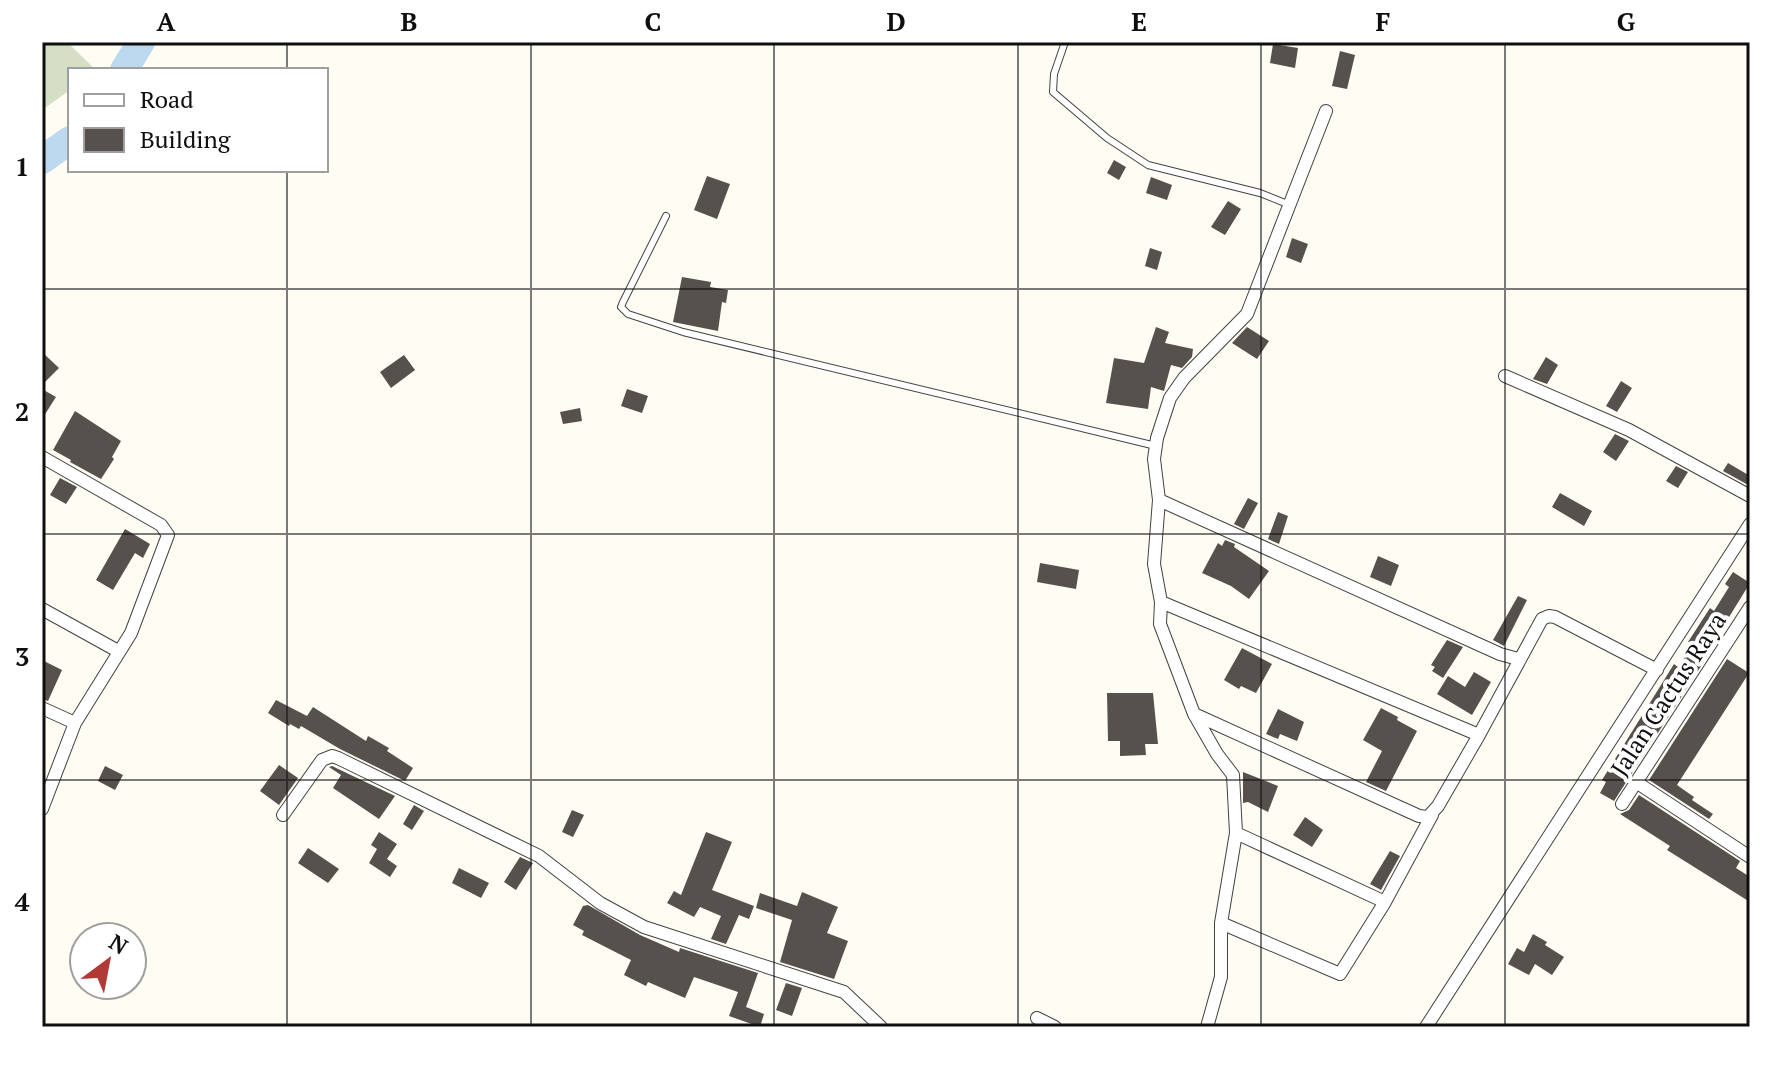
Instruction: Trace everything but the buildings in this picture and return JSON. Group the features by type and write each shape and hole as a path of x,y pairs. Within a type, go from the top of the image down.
{"street":[{"path":"1207,1027 1221,977 1221,923 1236,833 1233,775 1194,714 1160,624 1161,602 1154,564 1159,500 1154,459 1167,406 1184,378 1247,314 1326,111"},
{"path":"1505,376 1629,430 1750,496"},
{"path":"42,457 166,530 168,535 131,633 75,723 42,809"},
{"path":"1159,500 1500,654 1518,659"},
{"path":"1426,1027 1750,524"},
{"path":"1161,602 1479,735"},
{"name":"Jalan Cactus Raya","path":"1622,804 1750,607"},
{"path":"42,609 118,651"},
{"path":"1221,923 1340,974 1385,902 1542,619 1549,616 1657,670"},
{"path":"42,708 75,723"},
{"path":"1194,714 1419,816 1432,815"},
{"path":"283,815 322,760 332,756 338,758 539,856 622,917 644,927 844,992 881,1027"},
{"path":"1636,782 1750,857"},
{"path":"1236,833 1385,902"},
{"path":"1037,1018 1055,1027"}],"lane":[{"path":"1065,42 1054,74 1053,92 1107,138 1148,165 1260,193 1290,205"},
{"path":"666,216 621,307 628,314 683,332 1156,446"}],"green space":[{"path":"51,42 67,42 94,68 68,68 68,91 42,110 42,47"}],"waterway":[{"path":"125,68 141,42"},
{"path":"42,160 68,141"}]}
